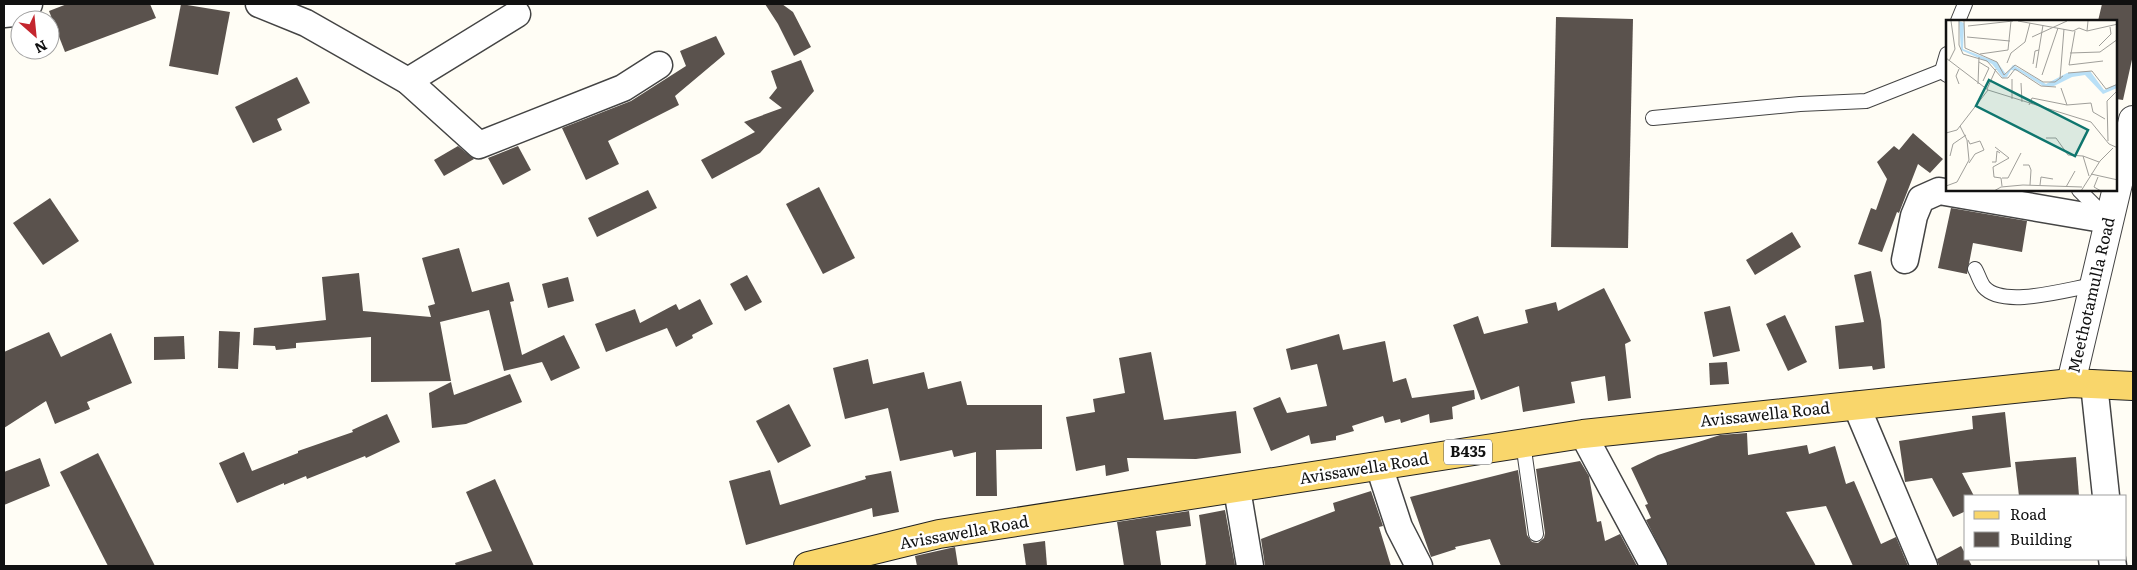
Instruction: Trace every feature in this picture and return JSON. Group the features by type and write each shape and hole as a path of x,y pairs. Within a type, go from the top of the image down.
{"main road":[{"name":"Avissawella Road","path":"808,566 939,534 1583,434 2083,383 2133,386"}],"street":[{"path":"4,14 14,13 29,4"},
{"path":"259,4 306,23 408,81 479,145 623,88 659,65"},
{"path":"408,81 516,14"},
{"name":"Meethotamulla Road","path":"2117,184 2133,120"},
{"name":"Meethotamulla Road","path":"2083,383 2094,285 2115,191"},
{"path":"1905,260 1914,216 1921,199 1940,192 2108,220"},
{"path":"2083,383 2106,495"},
{"path":"1856,405 1924,566"},
{"path":"1583,434 1654,566"},
{"path":"1378,466 1399,527 1419,566"},
{"path":"1237,489 1250,566"}],"lane":[{"path":"1958,20 1965,4"},
{"path":"1653,118 1800,104 1866,101 1945,73"},
{"path":"2080,191 2108,220"},
{"path":"1975,269 1984,288 2004,297 2020,298 2094,285"},
{"path":"1523,443 1536,534"}],"building":[{"path":"67,4 150,4 156,18 65,52 60,39 60,10 52,10"},
{"path":"181,4 230,12 218,75 169,66"},
{"path":"765,4 782,4 793,12 811,47 794,56 778,24"},
{"path":"2102,4 2133,4 2133,55 2123,100 2117,99 2117,20 2098,20"},
{"path":"1556,17 1633,19 1628,248 1551,247"},
{"path":"716,36 725,54 675,96 679,105 608,141 619,164 586,180 562,128 631,101 686,66 680,51"},
{"path":"801,60 814,91 760,153 712,179 701,160 755,132 744,122 782,108 769,98 777,88 771,71"},
{"path":"297,77 310,103 277,119 282,130 253,143 235,107"},
{"path":"1913,133 1943,159 1930,173 1918,164 1882,252 1858,244 1871,208 1876,210 1887,179 1877,162 1894,146 1899,150"},
{"path":"458,146 474,159 444,176 434,160"},
{"path":"518,146 531,170 503,185 488,158"},
{"path":"819,187 855,258 823,274 786,204"},
{"path":"648,190 657,208 597,237 588,218"},
{"path":"50,198 79,241 43,265 13,223"},
{"path":"1951,208 2027,221 2022,252 1973,243 1967,274 1938,268"},
{"path":"1792,232 1801,247 1755,275 1746,260"},
{"path":"459,248 472,292 509,282 514,301 510,302 522,355 564,335 580,368 551,381 542,362 504,371 489,310 440,322 451,381 371,382 371,337 296,343 296,348 276,350 275,346 253,345 254,328 326,320 322,277 359,273 363,311 431,317 428,306 435,304 422,258"},
{"path":"1871,271 1881,321 1885,368 1873,370 1872,366 1839,369 1835,326 1864,322 1854,275"},
{"path":"747,275 762,302 745,311 730,284"},
{"path":"568,277 574,301 548,308 542,284"},
{"path":"1604,288 1631,341 1625,344 1631,398 1608,401 1605,376 1571,382 1575,403 1523,412 1519,386 1481,400 1453,325 1478,316 1484,334 1528,323 1525,310 1556,302 1558,311"},
{"path":"700,299 713,324 692,335 693,338 676,347 667,328 606,352 595,324 635,309 640,323 676,304 679,310"},
{"path":"1730,306 1740,351 1713,357 1704,312"},
{"path":"1785,315 1807,362 1788,371 1766,324"},
{"path":"219,331 240,332 238,369 218,368"},
{"path":"49,332 61,357 111,333 132,383 87,402 90,409 55,424 46,401 4,428 4,352"},
{"path":"1339,334 1343,350 1385,341 1393,382 1406,378 1412,398 1474,390 1475,399 1452,407 1453,419 1430,423 1429,414 1401,423 1400,419 1385,423 1383,416 1352,426 1354,431 1336,436 1336,440 1311,444 1309,435 1271,451 1253,408 1280,397 1287,413 1327,406 1317,364 1291,370 1286,349"},
{"path":"184,336 185,359 154,360 154,337"},
{"path":"1151,352 1164,420 1236,411 1241,453 1196,459 1127,458 1129,471 1106,476 1105,465 1076,471 1066,417 1095,412 1093,399 1125,393 1119,358"},
{"path":"868,359 873,384 924,372 928,389 961,381 967,405 1042,405 1042,449 996,450 997,496 976,496 976,452 954,457 952,450 900,461 888,408 845,419 833,368"},
{"path":"1727,362 1729,384 1710,385 1709,363"},
{"path":"510,374 522,402 466,424 432,428 429,393 451,382 454,395"},
{"path":"789,404 811,446 778,463 756,421"},
{"path":"2005,412 2011,467 1962,473 1973,495 1964,495 1964,512 1953,517 1932,478 1905,482 1899,441 1973,429 1972,416"},
{"path":"387,414 400,442 366,458 365,456 307,479 306,476 284,485 284,483 237,503 219,463 244,452 252,471 298,453 298,451 353,432 352,430"},
{"path":"1747,433 1748,455 1807,445 1809,454 1835,446 1846,484 1854,481 1881,544 1896,537 1908,566 1853,566 1826,506 1786,512 1816,566 1669,566 1646,520 1651,518 1645,505 1648,504 1631,468 1658,455 1720,435"},
{"path":"98,453 155,566 108,566 60,472"},
{"path":"2076,457 2079,495 2019,495 2015,462"},
{"path":"40,458 50,486 4,505 4,472"},
{"path":"1580,461 1589,476 1597,522 1601,521 1605,541 1620,534 1637,566 1501,566 1490,539 1455,547 1456,549 1431,557 1410,497 1518,470 1527,535 1532,542 1538,543 1544,538 1545,533 1536,469"},
{"path":"770,470 780,505 866,479 865,476 891,471 899,512 873,517 872,508 746,545 729,481"},
{"path":"495,479 534,566 456,566 455,563 492,551 466,492"},
{"path":"1371,491 1383,526 1379,527 1391,566 1265,566 1261,539 1335,511 1333,503"},
{"path":"1225,510 1235,565 1205,566 1199,515"},
{"path":"1189,511 1191,526 1156,531 1161,565 1124,566 1117,522"},
{"path":"1045,541 1047,566 1026,566 1023,544"},
{"path":"1961,546 1964,551 1964,560 1969,560 1972,566 1939,566 1937,559"},
{"path":"955,547 958,566 917,566 915,556"}]}
